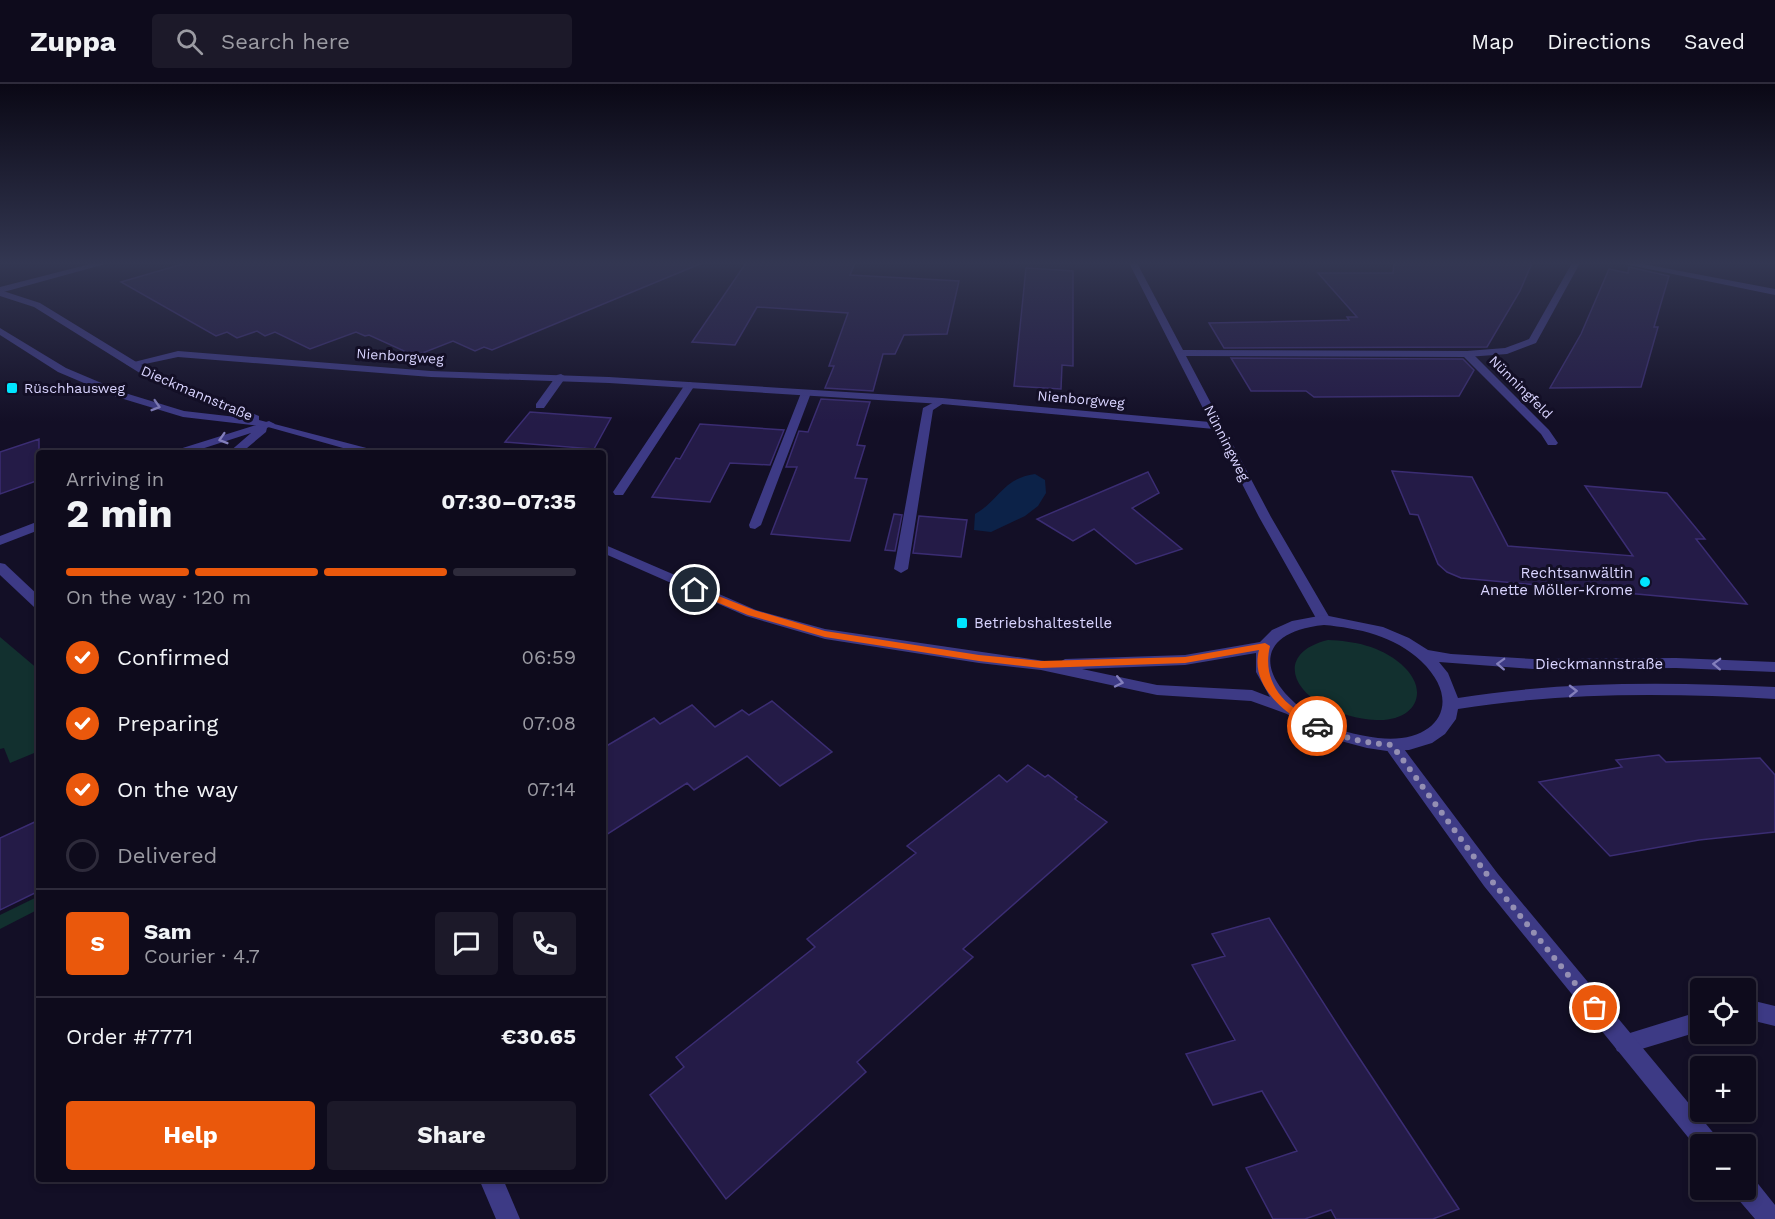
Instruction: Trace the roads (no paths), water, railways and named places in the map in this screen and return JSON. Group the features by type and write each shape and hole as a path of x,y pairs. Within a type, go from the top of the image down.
{"street":[{"name":"Dieckmannstraße","path":"54,316 131,364 165,382 213,399 269,424 363,450"},
{"name":"Nünningweg","path":"1161,316 1265,517 1324,620"},
{"name":"Nünningfeld","path":"1180,353 1467,354 1507,351 1533,341 1547,316"},
{"name":"Dieckmannstraße","path":"0,331 63,370 121,395 183,414 269,424"},
{"name":"Nienborgweg","path":"131,364 178,354 431,374 561,377 942,401 1218,426"},
{"name":"Nünningfeld","path":"1467,354 1545,432 1552,443"},
{"path":"540,406 561,377"},
{"path":"619,492 690,385"},
{"path":"755,525 806,393"},
{"path":"901,569 928,408 942,401"},
{"path":"187,450 269,424"},
{"path":"238,450 269,424"},
{"path":"0,541 36,526"},
{"name":"Dieckmannstraße","path":"606,549 751,613 825,634 979,658 1041,665 1157,690 1252,696 1289,709"},
{"path":"0,567 36,601"},
{"name":"Dieckmannstraße","path":"1324,620 1350,622 1377,629 1401,640 1424,655 1439,670 1449,687 1452,704 1449,720 1437,733 1418,741 1392,745 1365,743 1337,736 1311,724 1289,709 1273,693 1264,676 1261,660 1265,646 1278,632 1298,623 1324,620"},
{"name":"Dieckmannstraße","path":"1041,665 1185,660 1265,646"},
{"name":"Dieckmannstraße","path":"1424,655 1462,662 1514,664 1644,663 1775,667"},
{"name":"Dieckmannstraße","path":"1452,704 1528,692 1648,690 1775,693"},
{"path":"1392,745 1491,880 1700,1134"},
{"path":"1756,1011 1775,1016"},
{"path":"1625,1044 1690,1024"},
{"path":"492,1182 508,1219"},
{"path":"1756,1200 1772,1219"}],"water":[{"path":"1035,474 1045,480 1046,493 1038,506 1025,516 991,532 974,530 975,514 1008,485 1024,476"}],"place":[{"name":"Rüschhausweg","path":"12,388"},
{"name":"Rechtsanwältin Anette Möller-Krome","path":"1645,582"},
{"name":"Betriebshaltestelle","path":"962,623"}]}
